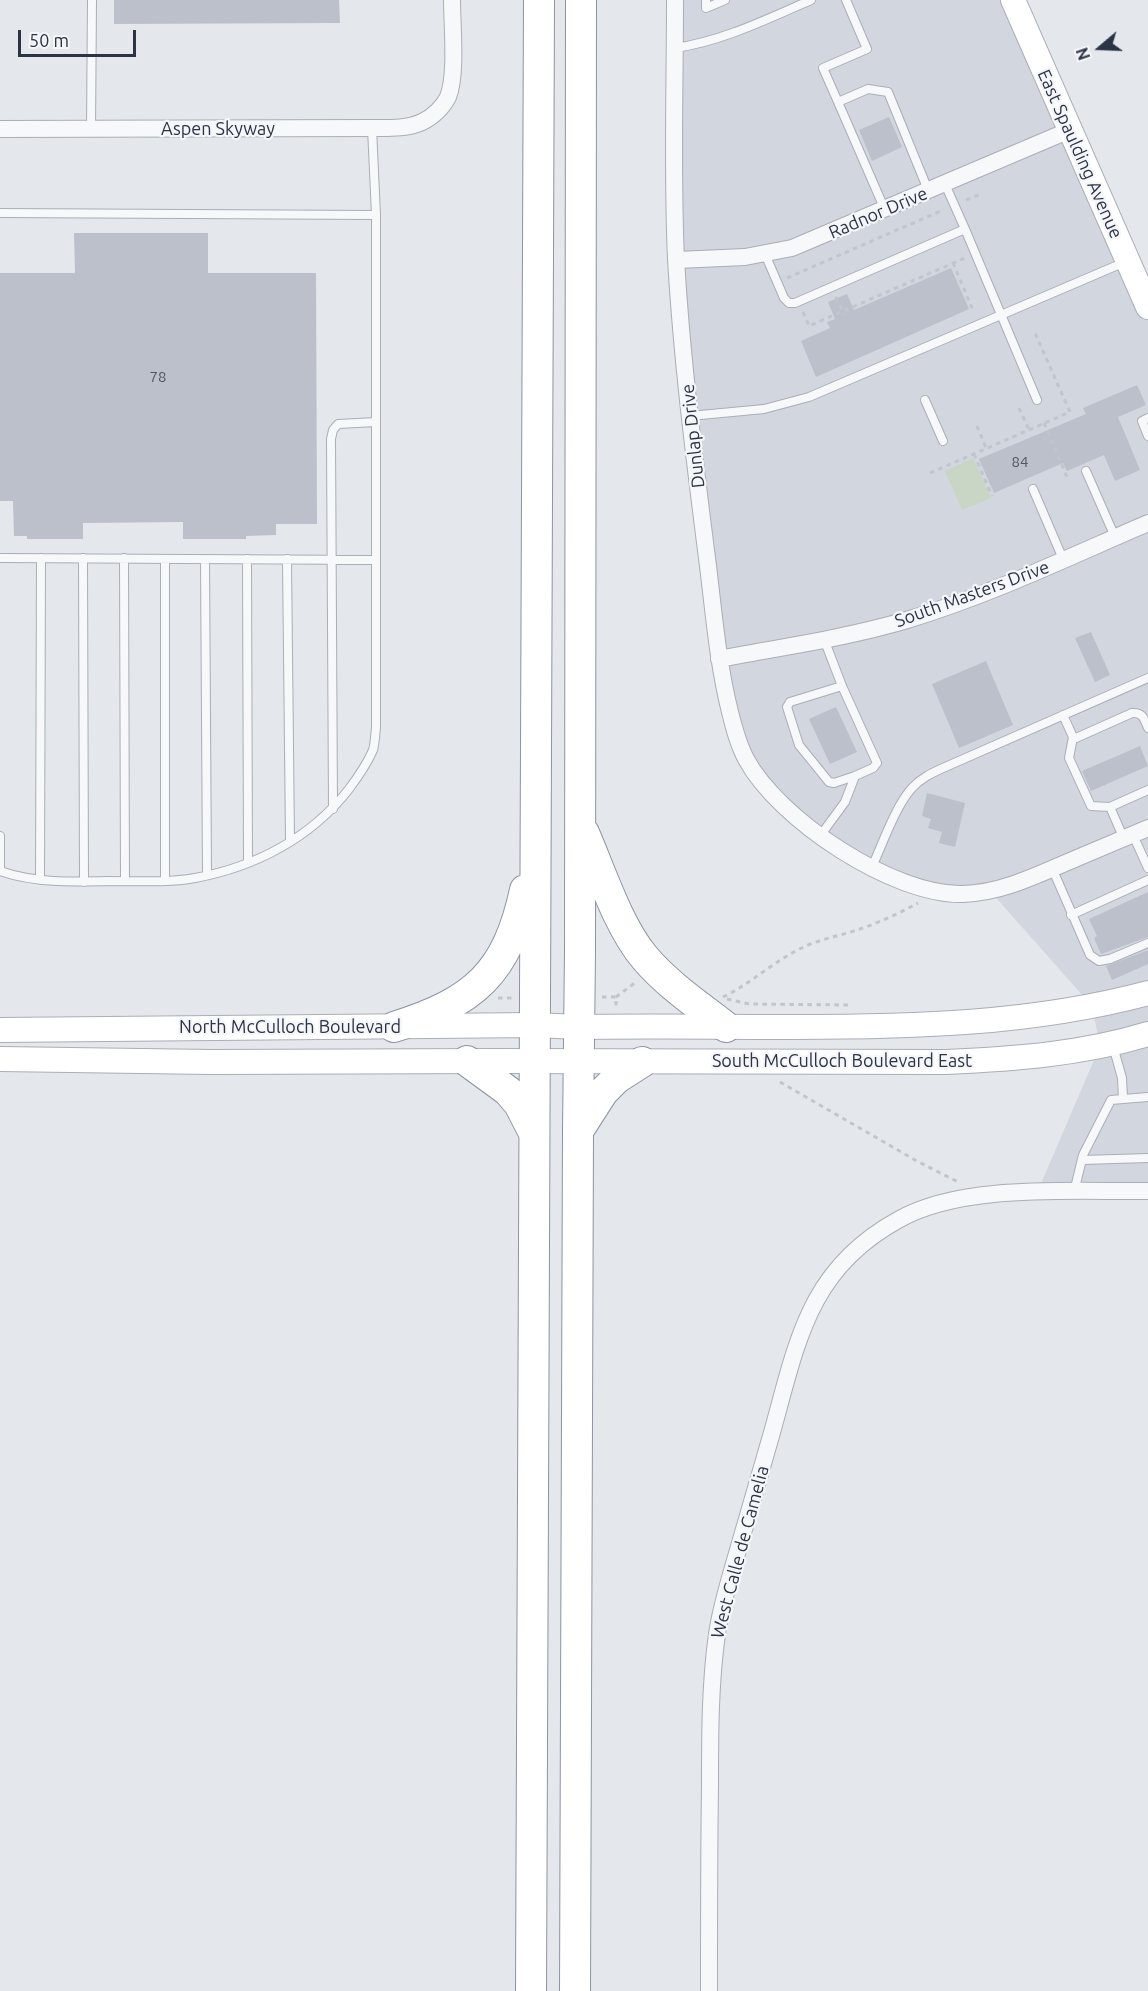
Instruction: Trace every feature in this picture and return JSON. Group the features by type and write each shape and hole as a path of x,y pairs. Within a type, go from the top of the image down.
{"highway":[{"path":"531,1991 539,0"},
{"path":"575,1991 581,0"},
{"path":"579,822 626,929 644,957 663,977 726,1027"},
{"path":"394,1027 424,1017 469,994 496,965 513,935 520,915 535,849"},
{"path":"467,1061 508,1091 519,1104 534,1132"},
{"path":"578,1131 610,1085 642,1062"}],"street":[{"name":"Aspen Skyway","path":"0,129 395,128 421,123 433,116 448,95 452,77 452,0"},
{"name":"Dunlap Drive","path":"675,0 676,260 690,416 719,659 734,729 746,759 776,800 819,837 872,867 910,884 938,892 961,894 990,891 1135,834"},
{"name":"East Spaulding Avenue","path":"1013,0 1148,307"},
{"name":"Radnor Drive","path":"676,260 765,254 801,245 1070,129"},
{"name":"South Masters Drive","path":"719,659 891,624 944,608 1148,523"},
{"name":"South McCulloch Boulevard East","path":"579,1027 859,1027 996,1020 1072,1010 1148,993"},
{"name":"North McCulloch Boulevard","path":"0,1030 535,1025 579,1027"},
{"name":"South McCulloch Boulevard East","path":"534,1061 946,1062 1019,1059 1059,1054 1148,1034"},
{"name":"North McCulloch Boulevard","path":"0,1059 211,1062 534,1061"},
{"name":"West Calle de Camelia","path":"709,1991 711,1704 721,1611 798,1342 829,1277 860,1245 899,1218 951,1200 988,1195 1148,1191"}],"lane":[{"path":"91,129 92,0"},
{"path":"706,0 706,8 725,0"},
{"path":"675,48 693,46 723,37 811,0"},
{"path":"846,0 867,49 823,68 885,210"},
{"path":"838,102 868,89 888,92 928,190"},
{"path":"0,836 0,871 11,875 57,882 180,880 207,875 273,853 315,825 333,809 360,774 373,749 376,728 376,214 372,128"},
{"path":"945,184 1037,400"},
{"path":"0,213 376,214"},
{"path":"765,254 784,298 789,303 799,302 965,230"},
{"path":"690,416 764,409 809,397 1127,261"},
{"path":"925,400 943,441"},
{"path":"1148,418 1142,421 1148,436"},
{"path":"333,809 331,439 333,430 338,424 376,422"},
{"path":"1086,471 1114,537"},
{"path":"1033,489 1063,560"},
{"path":"0,558 376,560"},
{"path":"40,879 41,558"},
{"path":"83,558 84,882"},
{"path":"124,558 125,881"},
{"path":"165,558 165,880"},
{"path":"205,559 207,875"},
{"path":"247,559 248,862"},
{"path":"287,559 290,841"},
{"path":"824,639 842,686 877,763 873,768 834,783 829,782 799,745 787,707 790,702 842,686"},
{"path":"872,867 900,806 918,782 944,768 1148,678"},
{"path":"1072,737 1076,738 1138,713 1143,715 1148,728"},
{"path":"1063,715 1072,737 1069,758 1088,803 1095,807 1110,807 1148,790"},
{"path":"819,837 845,802 855,776"},
{"path":"1110,807 1135,834 1148,868"},
{"path":"1052,868 1090,955 1099,961 1110,959 1148,943"},
{"path":"1071,915 1148,880"},
{"path":"1112,1043 1122,1078 1123,1099"},
{"path":"1074,1192 1082,1160 1111,1100 1148,1097"},
{"path":"1082,1160 1148,1158"}],"path":[{"path":"777,283 981,194"},
{"path":"799,302 809,326 976,253"},
{"path":"953,263 972,308"},
{"path":"832,287 843,313"},
{"path":"930,473 1070,412 1035,333"},
{"path":"1019,408 1029,430"},
{"path":"1044,423 1067,477"},
{"path":"977,426 987,448"},
{"path":"974,454 992,496"},
{"path":"851,1005 749,1004 722,998 803,947 822,939 855,931 892,916 938,892"},
{"path":"594,997 616,997 640,980"},
{"path":"616,997 616,1012"},
{"path":"492,998 518,998"},
{"path":"777,1080 915,1160 988,1195"}],"shaded area":[{"path":"675,0 1013,0 1148,307 1148,1191 1037,1193 1100,1046 1092,1006 990,891 910,884 792,815 734,729 684,361"}],"green space":[{"path":"973,458 991,498 962,510 945,471"}],"building":[{"path":"114,0 339,0 340,23 114,24"},
{"path":"889,117 902,147 872,161 859,130"},
{"path":"74,233 208,233 208,273 316,273 317,524 276,524 276,535 246,536 246,539 183,539 183,522 83,523 83,539 27,539 27,536 14,536 13,501 0,501 0,273 75,273"},
{"path":"951,268 969,309 816,377 801,341 830,328 827,322 835,319 828,302 847,294 854,310"},
{"path":"1137,385 1146,405 1118,417 1140,470 1115,481 1104,455 1067,471 1063,463 994,493 979,459 1086,414 1083,408"},
{"path":"1091,632 1110,675 1095,682 1075,638"},
{"path":"986,661 1013,725 959,748 932,684"},
{"path":"836,707 857,752 830,764 809,719"},
{"path":"1140,746 1148,766 1091,791 1082,771"},
{"path":"927,793 965,803 955,847 939,843 942,832 928,828 931,819 922,816"},
{"path":"1148,892 1148,937 1101,954 1094,938 1097,936 1089,919"},
{"path":"1148,950 1148,964 1112,980 1106,966"}]}
